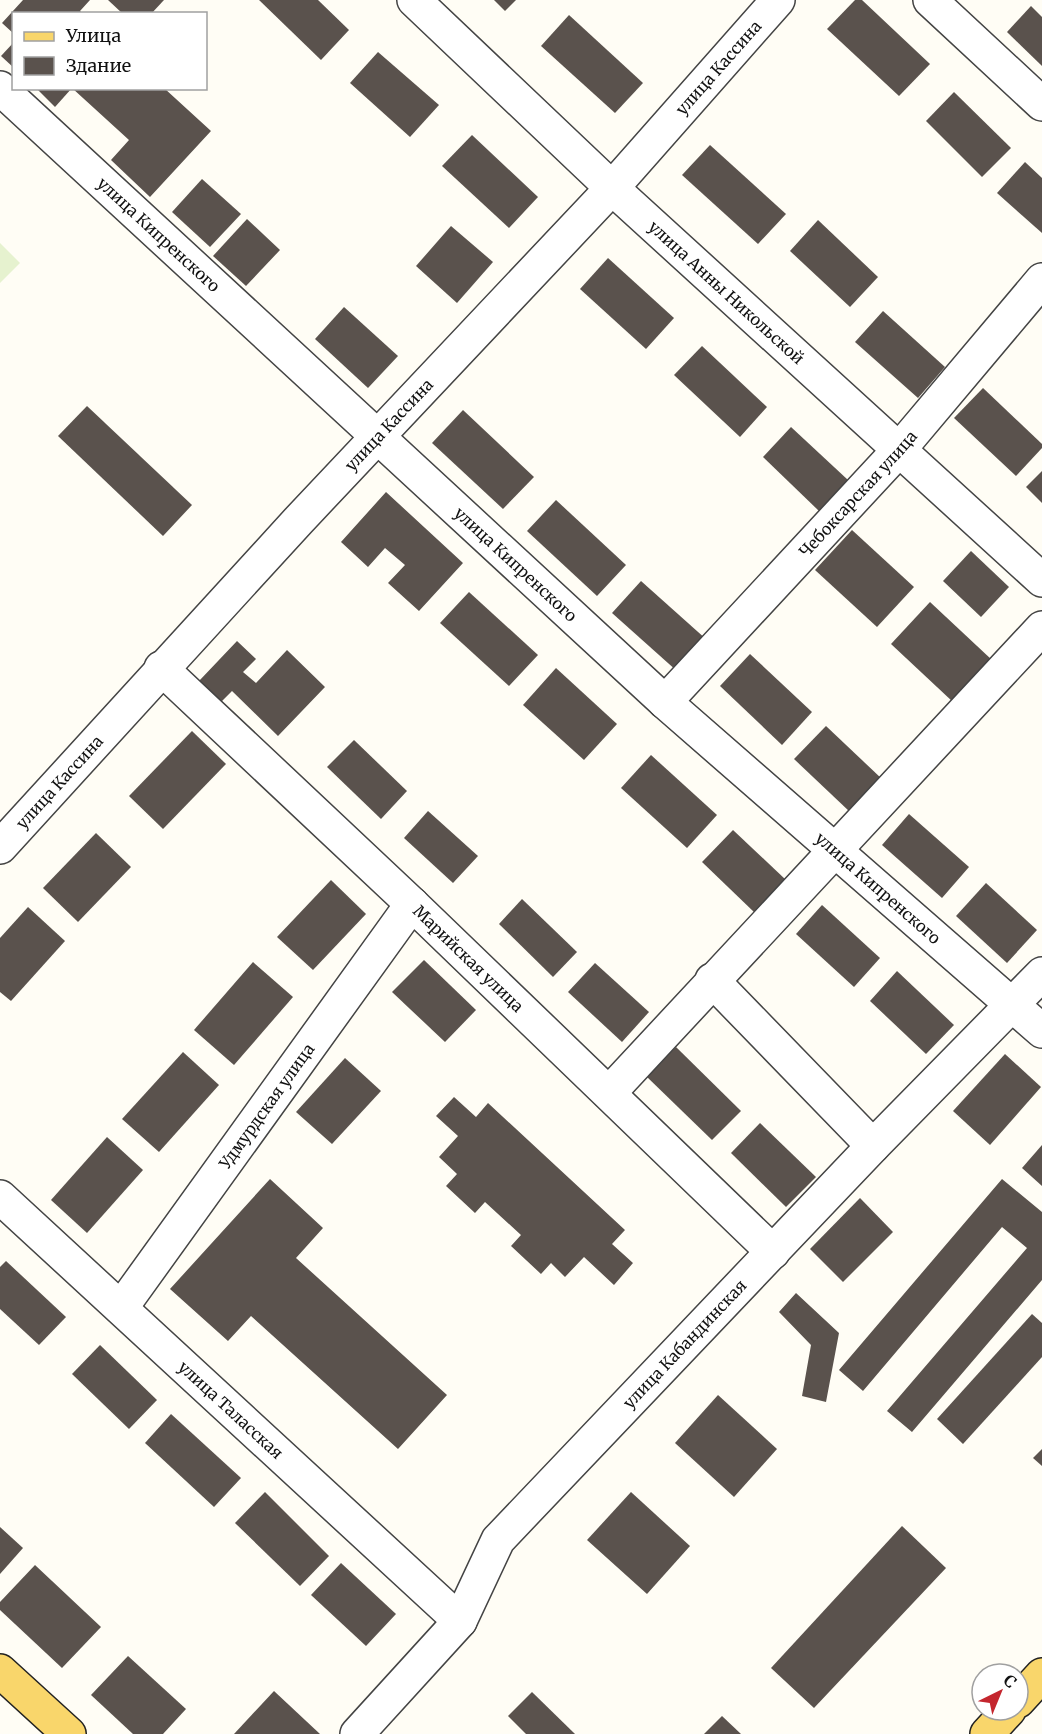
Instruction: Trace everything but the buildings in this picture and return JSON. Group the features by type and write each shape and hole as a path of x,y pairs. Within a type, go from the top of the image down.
{"main road":[{"path":"0,1671 69,1734"},
{"path":"1030,1688 1042,1675"},
{"path":"987,1734 998,1722"}],"street":[{"name":"улица Анны Никольской","path":"414,0 612,188 1042,580"},
{"name":"улица Кассина","path":"0,847 161,668 612,188 778,0"},
{"path":"930,0 1042,104"},
{"name":"улица Кипренского","path":"0,87 665,702 1042,1031"},
{"name":"Чебоксарская улица","path":"665,702 898,451 1042,280"},
{"path":"609,1093 834,848 1042,628"},
{"name":"Марийская улица","path":"161,668 412,904 773,1251"},
{"name":"Удмурдская улица","path":"121,1308 412,904"},
{"name":"улица Кабандинская","path":"357,1734 460,1621 498,1540 873,1146 1042,974"},
{"path":"712,980 873,1146"},
{"name":"улица Таласская","path":"0,1197 460,1621"}],"green space":[{"path":"0,243 20,263 0,283"}]}
